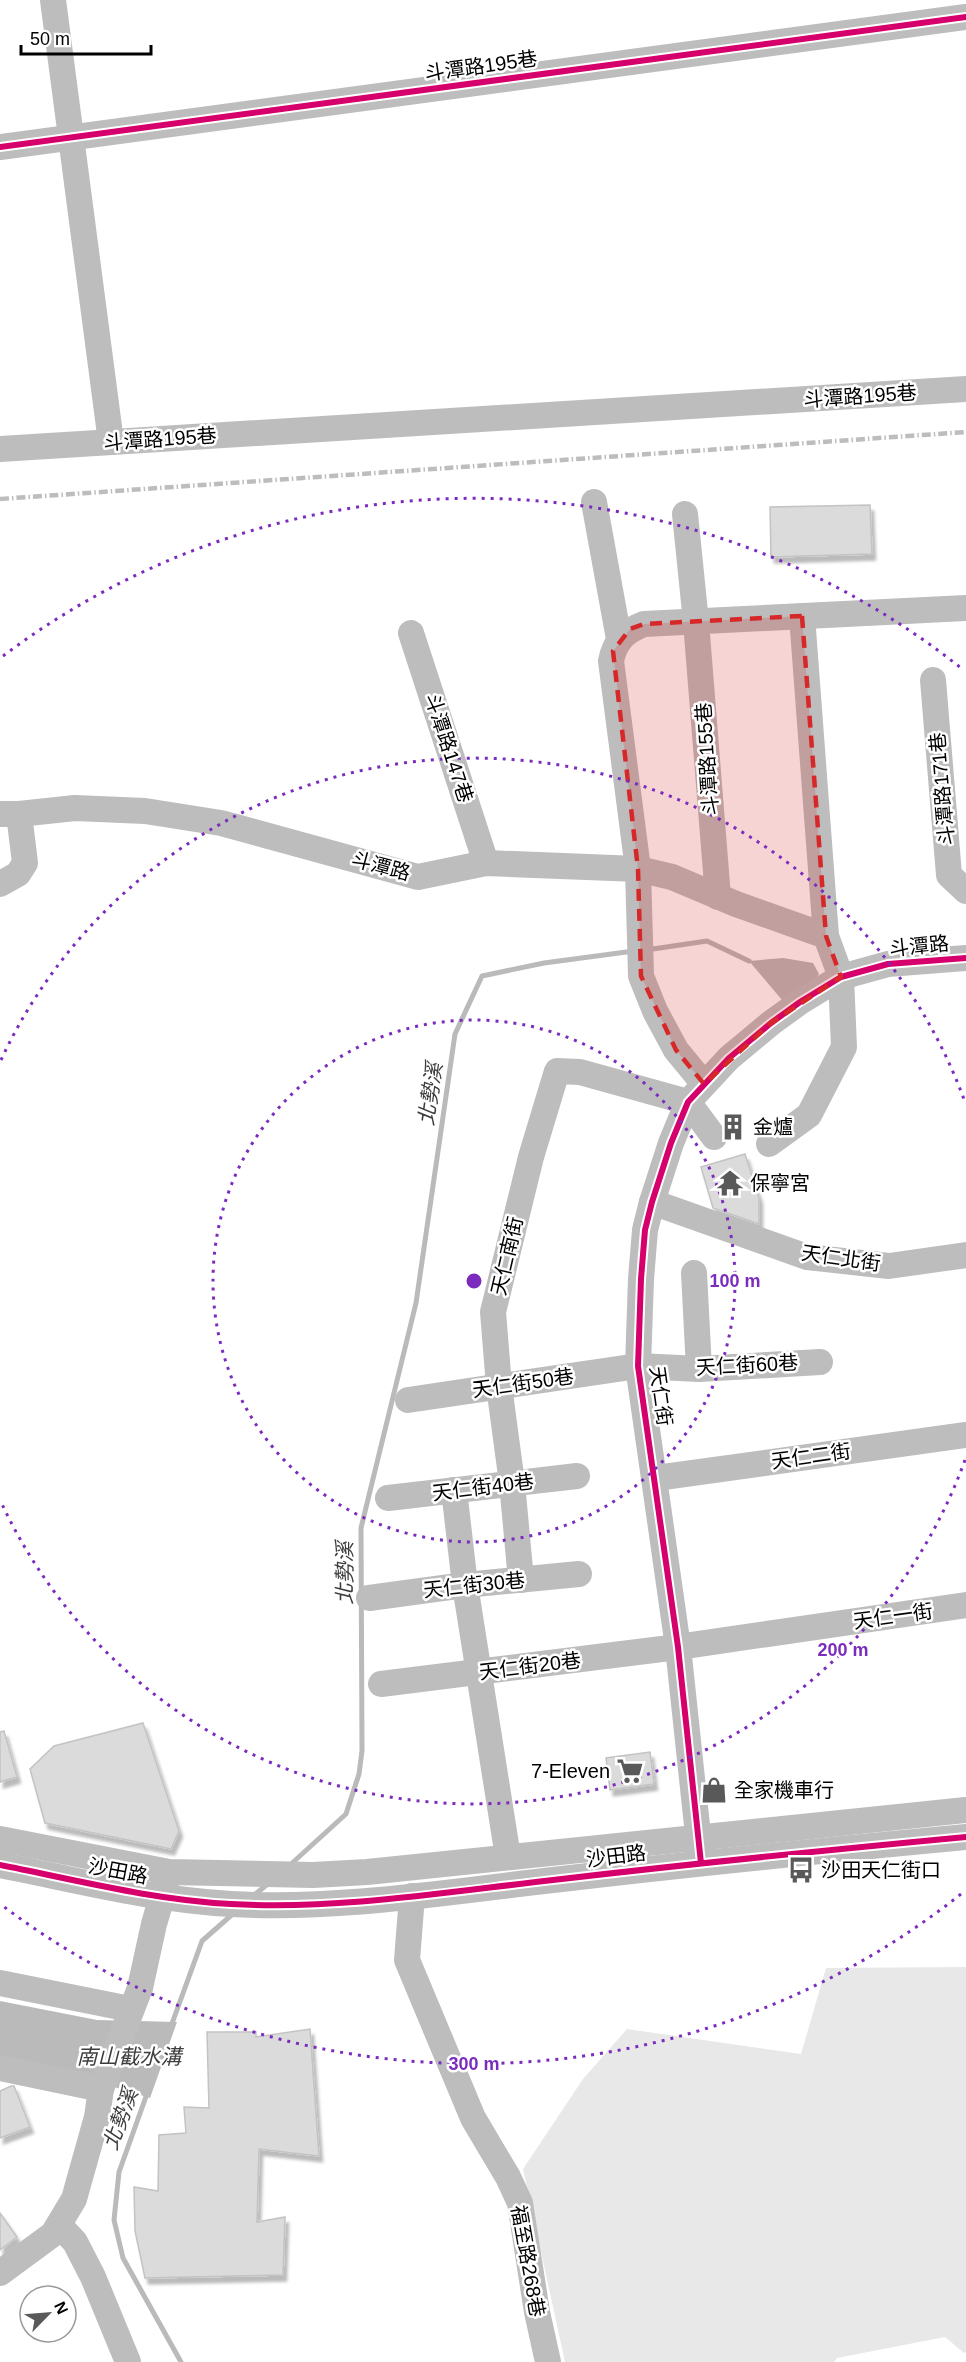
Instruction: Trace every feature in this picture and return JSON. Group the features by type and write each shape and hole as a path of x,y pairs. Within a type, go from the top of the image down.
{"street":[{"path":"53,0 73,138 111,442"},
{"name":"斗潭路195巷","path":"0,147 966,17"},
{"name":"斗潭路195巷","path":"0,449 966,389"},
{"path":"594,502 619,639 612,661 638,869 641,976 714,1137"},
{"name":"斗潭路155巷","path":"685,514 718,897"},
{"path":"619,639 630,629 644,624 966,608"},
{"path":"769,1144 809,1115 844,1047 841,977 826,936 802,616"},
{"name":"斗潭路147巷","path":"411,633 486,863"},
{"name":"斗潭路171巷","path":"933,680 949,875 966,891"},
{"name":"斗潭路","path":"9,814 75,808 145,811 221,824 418,877 486,863 638,869 672,877 718,897 826,936"},
{"path":"0,885 18,874 25,863 9,814"},
{"name":"斗潭路","path":"841,977 888,964 966,958"},
{"name":"天仁街","path":"699,1851 678,1647 639,1366 641,1279 645,1230 671,1143 696,1093 729,1058 771,1023 841,977"},
{"name":"天仁南街","path":"521,1580 512,1483 499,1386 494,1312 531,1157 557,1071 580,1072 696,1093"},
{"name":"天仁北街","path":"652,1202 807,1257 889,1266 966,1255"},
{"path":"694,1273 699,1369"},
{"name":"天仁街60巷","path":"639,1366 699,1369 820,1362"},
{"name":"天仁街50巷","path":"408,1400 639,1366"},
{"name":"天仁二街","path":"656,1478 966,1435"},
{"name":"天仁街40巷","path":"388,1498 577,1476"},
{"path":"454,1490 465,1585 508,1857"},
{"name":"天仁街30巷","path":"369,1598 465,1585 579,1574"},
{"name":"天仁一街","path":"678,1647 966,1605"},
{"name":"天仁街20巷","path":"381,1684 678,1647"},
{"name":"沙田路","path":"0,1865 162,1897 230,1904 312,1904 412,1896 966,1810"},
{"name":"沙田路","path":"0,1839 169,1872 313,1875 367,1872 508,1857 699,1851 966,1837"},
{"path":"0,2273 53,2234 60,2226 74,2199 98,2117 101,2089 140,1988 169,1872"},
{"name":"福至路268巷","path":"412,1896 406,1960 473,2118 508,2177 520,2203 537,2312 548,2362"},
{"path":"0,1983 130,2009"},
{"path":"0,2068 101,2089"},
{"path":"60,2226 75,2242 93,2277 128,2362"}],"highlighted area":[{"path":"802,616 826,936 841,977 771,1023 704,1084 676,1050 641,976 638,869 613,651 630,629 644,624"}],"shaded area":[{"path":"966,1967 966,2352 964,2353 945,2337 837,2358 834,2362 565,2362 523,2169 583,2079 627,2029 801,2054 826,1968"}],"water":[{"path":"783,958 813,963 819,974 813,983 782,1000 749,961"},
{"name":"南山截水溝","path":"0,2001 97,2020 177,2022 150,2098 65,2072 0,2058"}],"building":[{"path":"870,505 872,554 771,557 770,507"},
{"name":"保寧宮","path":"745,1154 759,1198 759,1224 713,1208 701,1167"},
{"path":"143,1723 179,1831 171,1849 45,1823 30,1769 54,1746"},
{"path":"4,1731 17,1777 0,1782 0,1732"},
{"name":"7-Eleven","path":"650,1752 654,1784 610,1790 606,1758"},
{"path":"310,2029 319,2156 259,2149 257,2222 285,2217 283,2275 145,2278 135,2231 134,2187 158,2191 159,2135 186,2133 184,2107 209,2108 207,2032 256,2032 256,2037"},
{"path":"14,2086 30,2127 0,2138 0,2091"},
{"path":"0,2213 17,2237 0,2250"}],"waterway":[{"name":"北勢溪","path":"646,950 707,941 749,961"},
{"name":"北勢溪","path":"290,1865 346,1814 359,1774 362,1751 361,1528 416,1303 455,1034 482,976 544,963 634,951"},
{"name":"北勢溪","path":"253,1896 269,1883"},
{"name":"北勢溪","path":"170,2029 202,1941 235,1912"},
{"name":"北勢溪","path":"148,2091 119,2172 114,2220 123,2258 181,2362"}],"railway":[{"path":"0,499 966,432"}],"cycle path":[{"path":"0,147 966,17"},
{"path":"701,1863 678,1647 638,1366 645,1230 652,1202 671,1143 688,1102 729,1058 771,1023 841,977 888,964 966,958"},
{"path":"0,1865 115,1889 202,1902 312,1904 392,1899 604,1874 966,1837"}],"place":[{"name":"金爐","path":"733,1127"},
{"name":"保寧宮","path":"730,1183"},
{"name":"7-Eleven","path":"630,1771"},
{"name":"全家機車行","path":"714,1790"},
{"name":"沙田天仁街口","path":"801,1870"}]}
